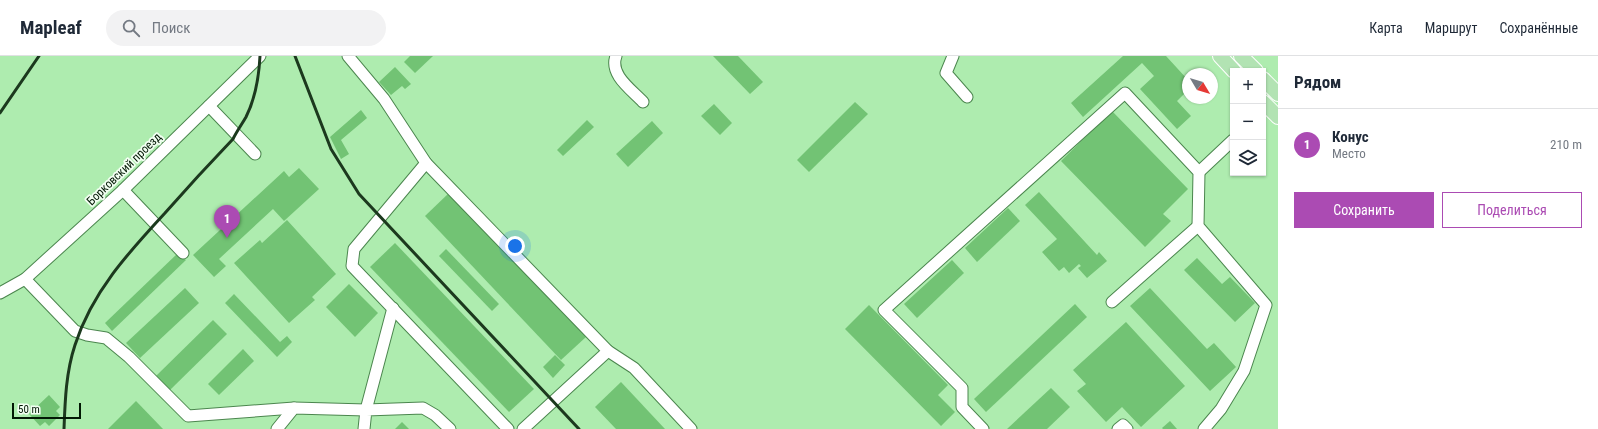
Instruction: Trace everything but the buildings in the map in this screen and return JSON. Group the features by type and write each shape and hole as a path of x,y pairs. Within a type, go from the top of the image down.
{"main road":[{"path":"1220,56 1231,68"},
{"path":"1241,56 1253,68"},
{"path":"1266,82 1278,94"},
{"path":"1266,108 1278,117"}],"street":[{"name":"Борковский проезд","path":"0,293 25,279 123,190 260,56"},
{"path":"348,56 384,99 426,162 608,351 634,368 690,429"},
{"path":"616,56 614,61 615,70 621,79 643,102"},
{"path":"953,56 946,73 967,97"},
{"path":"982,429 962,407 962,388 884,310 1125,93 1199,172 1198,226 1266,305 1244,371 1221,409 1204,429"},
{"path":"209,106 255,154"},
{"path":"1199,172 1230,143"},
{"path":"426,162 354,249 352,266 508,429"},
{"path":"123,190 183,253"},
{"path":"1112,302 1198,226"},
{"path":"25,279 75,331 87,335 106,338 129,357 188,416 294,408 366,410 423,408 435,415 450,429"},
{"path":"364,429 366,410 393,308"},
{"path":"523,429 608,351"},
{"path":"277,429 294,408"},
{"path":"1118,429 1123,425 1127,429"}],"railway":[{"path":"0,113 39,56"},
{"path":"64,429 68,376 72,355 82,326 91,308 101,290 125,258 233,139 246,117 252,103 258,79 260,56"},
{"path":"295,56 331,149 359,194 579,429"}],"place":[{"name":"Конус","path":"227,238"}]}
